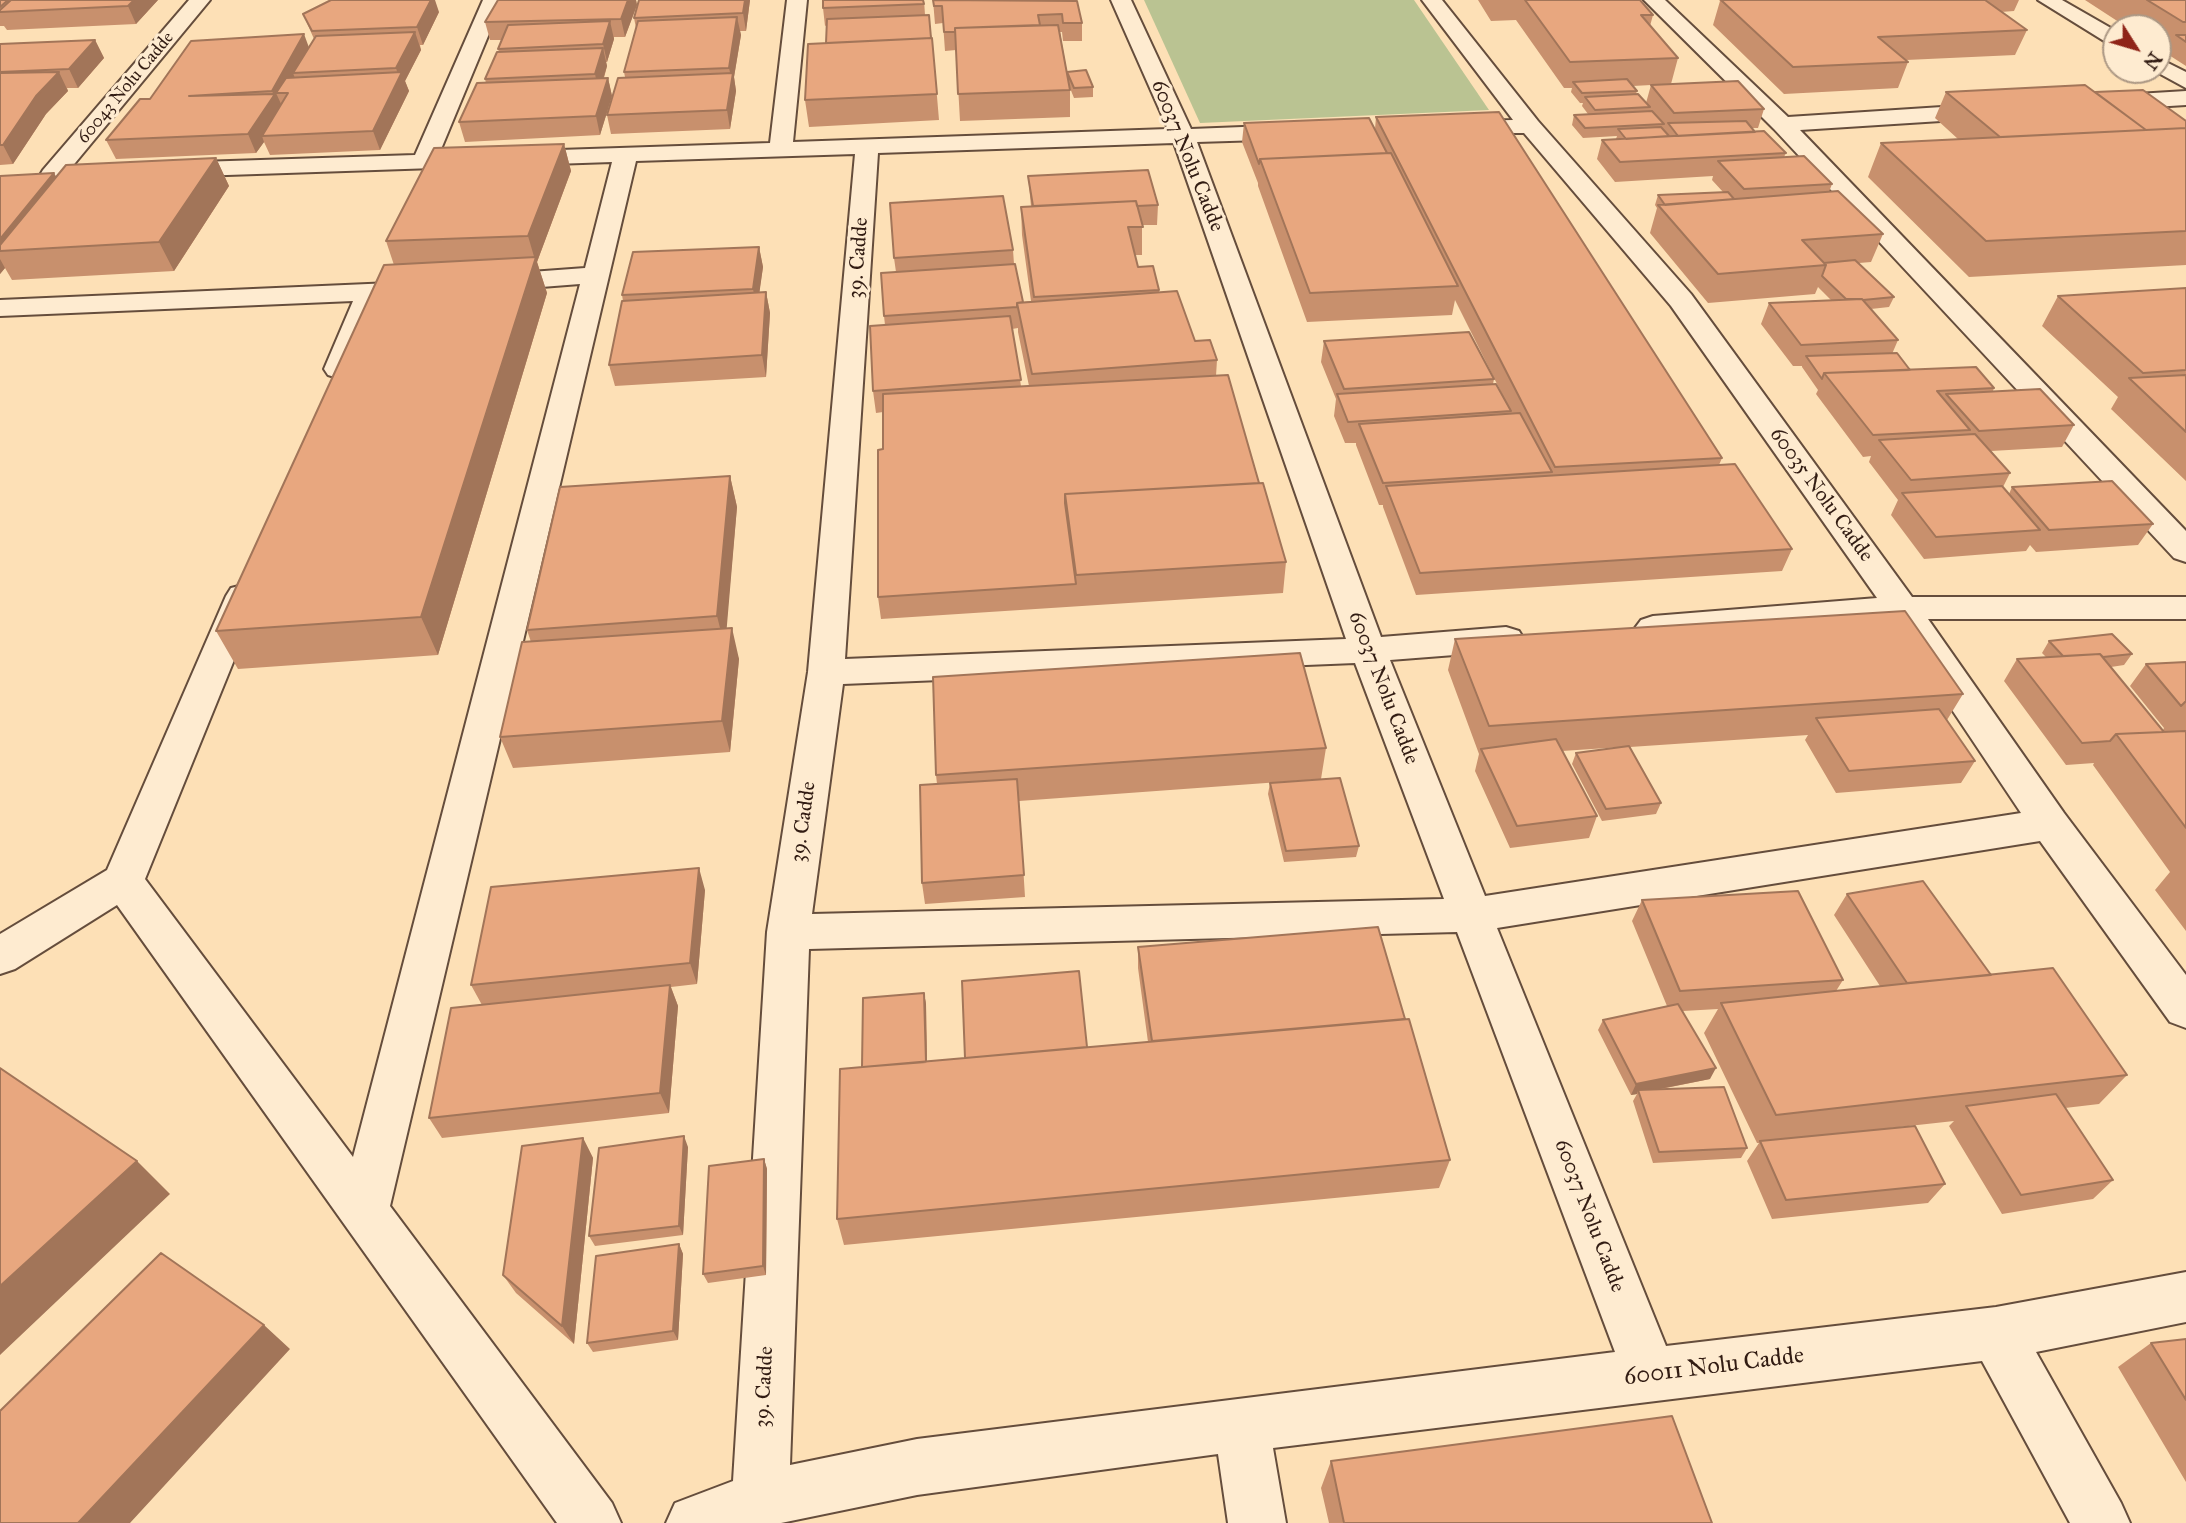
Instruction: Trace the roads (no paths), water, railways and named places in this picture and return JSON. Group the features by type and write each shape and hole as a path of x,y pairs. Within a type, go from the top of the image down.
{"street":[{"name":"60043 Nolu Cadde","path":"52,175 200,0"},
{"path":"424,161 494,0"},
{"path":"781,148 797,0"},
{"name":"60037 Nolu Cadde","path":"1121,0 1182,134 1368,650 1650,1374"},
{"name":"60035 Nolu Cadde","path":"1432,0 1530,126 1681,300 1902,608 2050,824 2186,1009"},
{"path":"1654,0 1782,124 2186,551"},
{"path":"2048,0 2102,32"},
{"path":"2088,104 2186,98"},
{"path":"1782,124 2005,110"},
{"path":"1433,128 1530,126"},
{"path":"148,171 1321,131"},
{"name":"39. Cadde","path":"760,1499 788,932 826,672 867,146"},
{"path":"365,1211 626,153"},
{"path":"26,177 79,174"},
{"path":"463,285 596,275"},
{"path":"0,308 390,291 321,408"},
{"path":"0,956 123,881 257,561"},
{"path":"1615,631 1902,608 2186,608"},
{"path":"826,672 1368,650 1532,637"},
{"path":"788,932 1471,915 2050,824"},
{"path":"123,881 592,1523"},
{"name":"60011 Nolu Cadde","path":"695,1523 760,1499 917,1466 1996,1333 2186,1297"},
{"path":"1996,1333 2101,1523"},
{"path":"1241,1424 1257,1523"}]}
